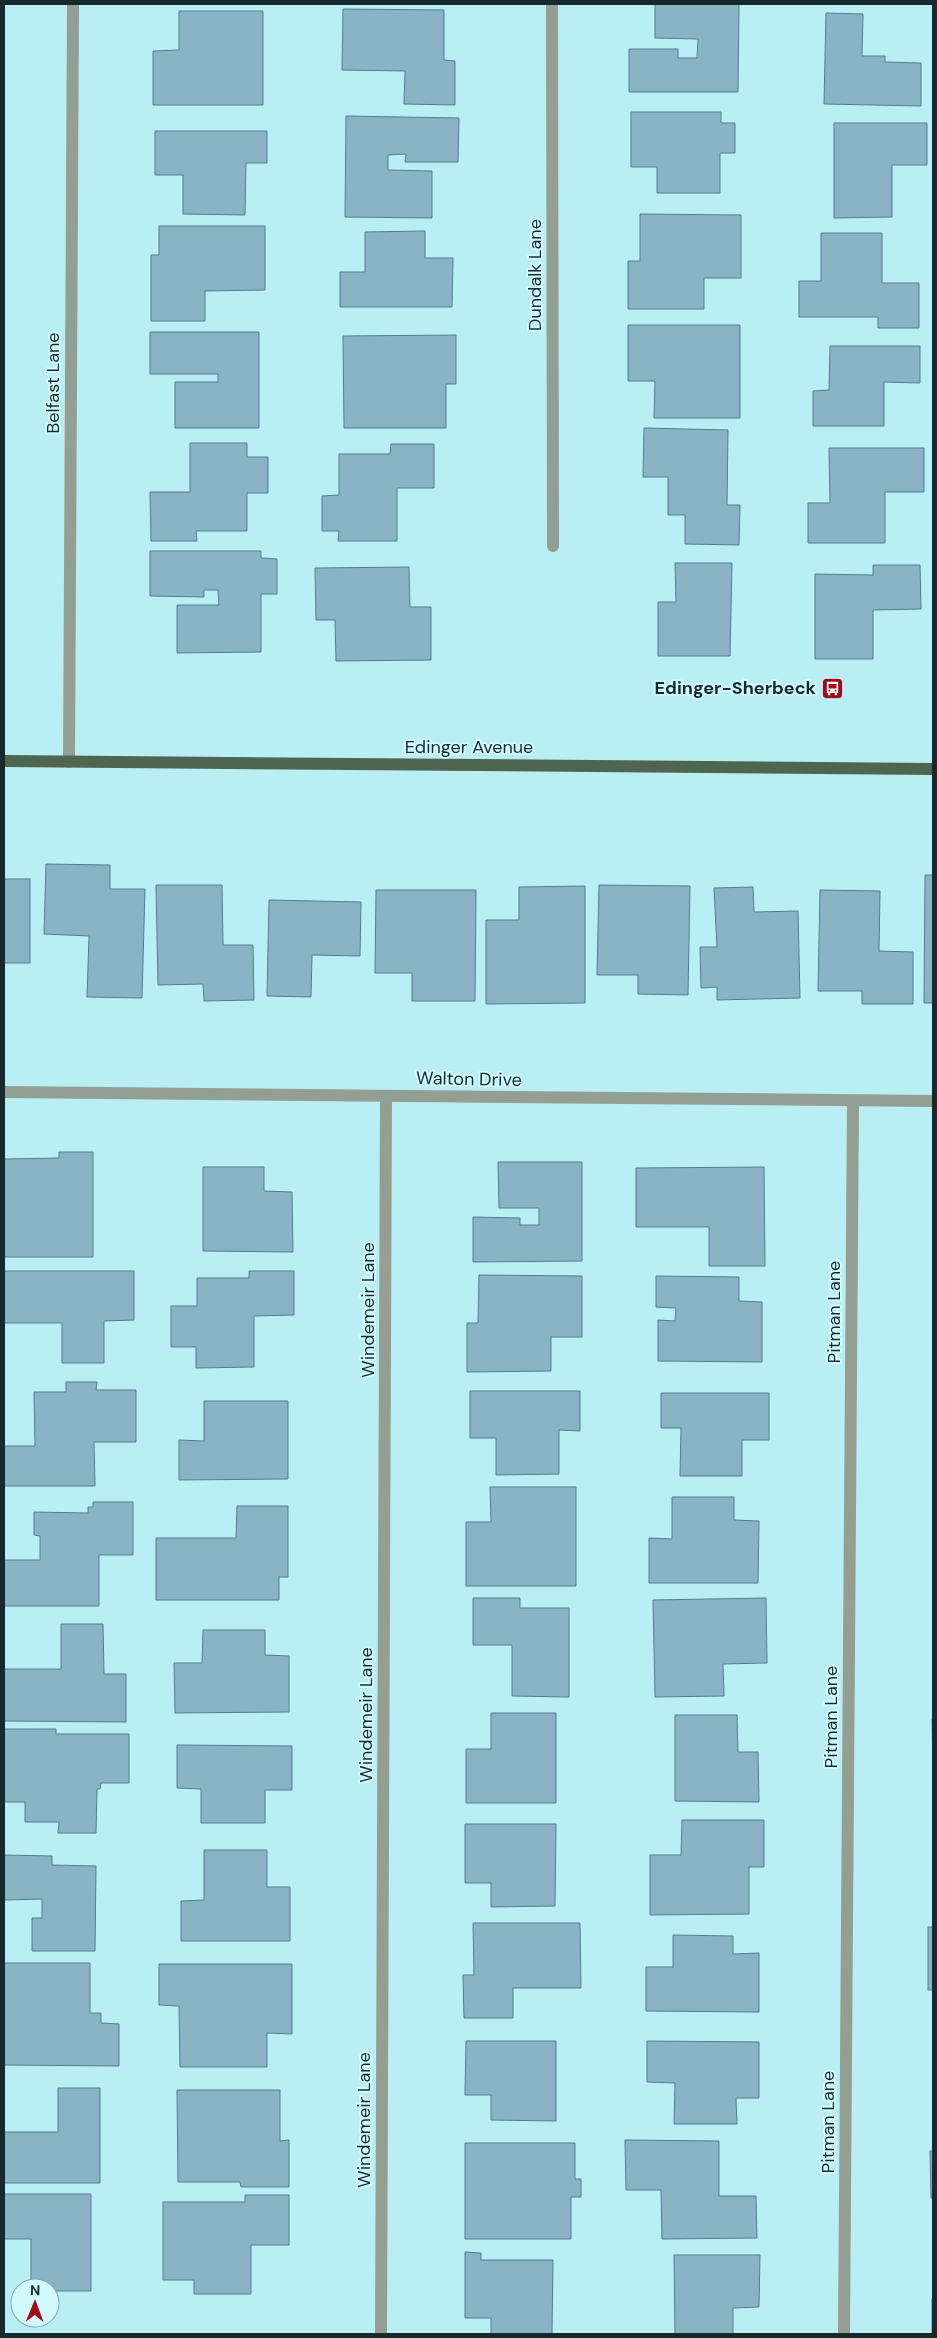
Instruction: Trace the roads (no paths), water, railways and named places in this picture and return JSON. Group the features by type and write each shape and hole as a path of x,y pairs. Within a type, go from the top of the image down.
{"main road":[{"name":"Edinger Avenue","path":"4,761 933,769"}],"street":[{"name":"Belfast Lane","path":"69,762 73,4"},
{"name":"Dundalk Lane","path":"552,4 553,546"},
{"name":"Walton Drive","path":"4,1092 933,1101"},
{"name":"Windemeir Lane","path":"380,2334 386,1096"},
{"name":"Pitman Lane","path":"844,2334 853,1100"}],"place":[{"name":"Edinger-Sherbeck","path":"832,688"}]}
